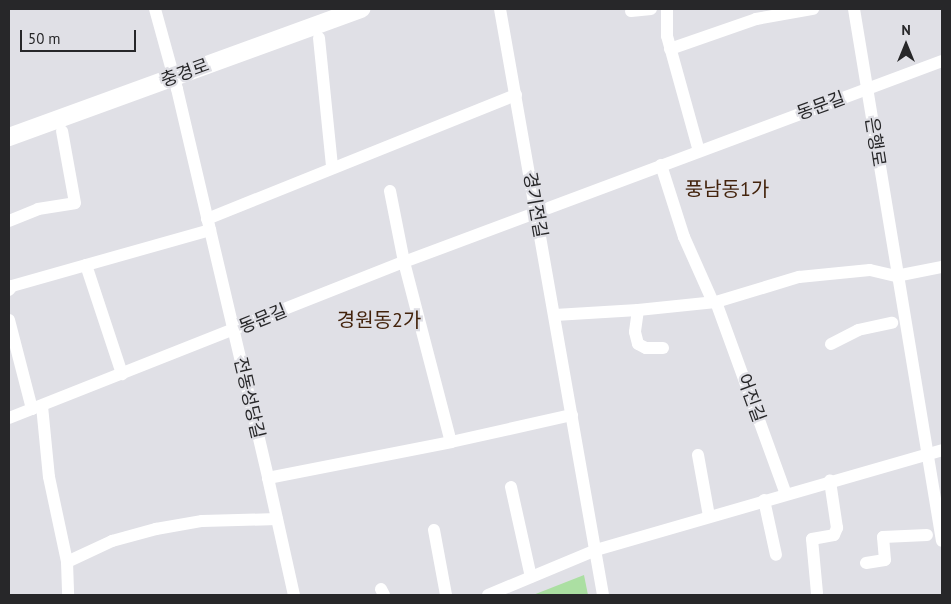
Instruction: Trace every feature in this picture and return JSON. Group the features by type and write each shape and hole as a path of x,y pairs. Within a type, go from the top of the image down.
{"street":[{"name":"전동성당길","path":"155,9 174,77 294,595"},
{"name":"충경로","path":"9,137 361,9"},
{"name":"경기전길","path":"500,9 603,595"},
{"path":"631,11 651,9"},
{"path":"667,9 667,36 699,151"},
{"path":"670,49 756,20 799,10 813,9"},
{"name":"은행로","path":"854,9 896,276 942,541"},
{"path":"319,38 332,167"},
{"name":"동문길","path":"10,415 37,407 234,331 404,262 942,61"},
{"path":"9,290 12,286 86,265 208,224 332,167 516,95"},
{"path":"9,221 38,209 75,203 62,131"},
{"path":"661,165 684,237 714,302"},
{"path":"390,191 404,262 451,442"},
{"path":"86,265 122,374"},
{"path":"555,315 638,310 714,302 799,277 870,270 896,276 942,267"},
{"name":"어진길","path":"714,302 786,494"},
{"path":"638,310 635,332 638,344 646,348 663,348"},
{"path":"9,320 37,407 49,477 67,562 68,595"},
{"path":"830,344 858,330 892,323"},
{"path":"268,478 451,442 572,415"},
{"path":"488,595 596,550 942,450"},
{"path":"698,455 709,516"},
{"path":"818,593 812,539 834,534 837,528 830,481"},
{"path":"511,487 530,577"},
{"path":"764,500 776,555"},
{"path":"67,562 112,541 156,529 202,521 277,518"},
{"path":"434,530 446,595"},
{"path":"866,563 885,560 883,537 927,535"}],"green space":[{"path":"584,575 588,595 533,595"}],"district":[{"name":"풍남동1가","path":"727,189"},
{"name":"경원동2가","path":"379,320"}]}
